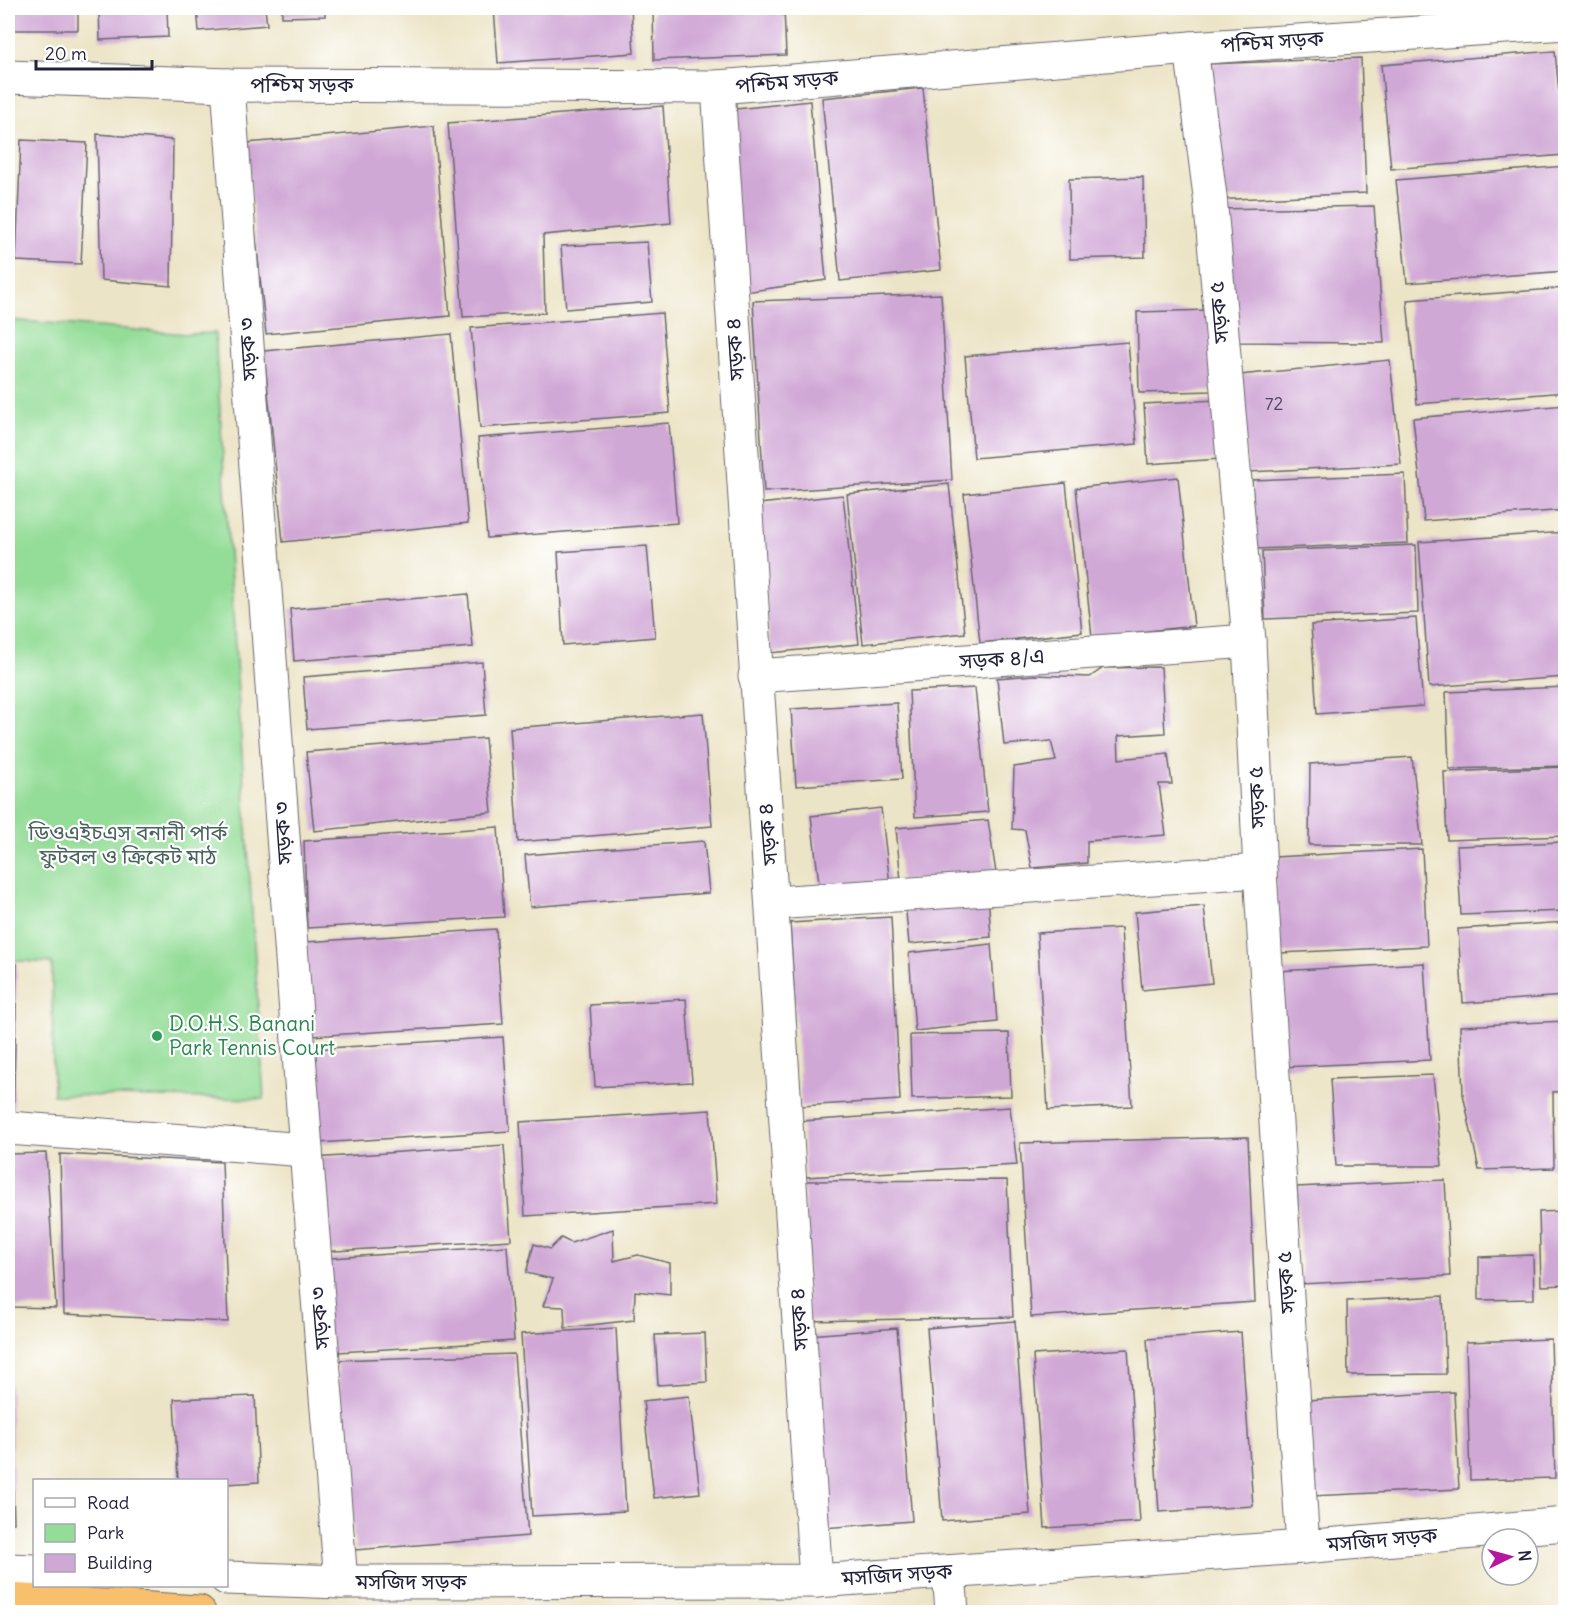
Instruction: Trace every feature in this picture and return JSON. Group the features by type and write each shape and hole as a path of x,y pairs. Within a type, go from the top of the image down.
{"highway":[{"path":"8,1600 200,1612"}],"street":[{"name":"পশ্চিম সড়ক","path":"8,77 228,85 718,87 1191,48 1566,23"},
{"name":"সড়ক ৫","path":"1191,48 1210,196 1249,641 1260,871 1303,1547"},
{"name":"সড়ক ৩","path":"228,85 306,1150 341,1582"},
{"name":"সড়ক ৪","path":"718,87 816,1581"},
{"name":"সড়ক ৪/এ","path":"755,676 1249,641"},
{"path":"773,903 1260,871"},
{"path":"8,1128 306,1150"},
{"name":"মসজিদ সড়ক","path":"228,1578 341,1582 816,1581 1303,1547 1566,1524"},
{"path":"8,1570 33,1571"},
{"path":"949,1572 952,1612"}],"green space":[{"name":"ডিওএইচএস বনানী পার্ক ফুটবল ও ক্রিকেট মাঠ","path":"8,320 187,334 215,333 264,1099 53,1095 52,963 8,960"}],"building":[{"path":"8,8 78,8 78,30 8,30"},
{"path":"99,8 167,8 168,37 100,40"},
{"path":"197,8 265,8 267,25 199,31"},
{"path":"282,8 325,8 325,16 282,17"},
{"path":"494,8 631,8 634,53 498,63"},
{"path":"653,8 784,8 786,55 654,60"},
{"path":"1555,51 1565,155 1391,169 1381,65"},
{"path":"1361,58 1366,193 1212,200 1207,64"},
{"path":"923,88 941,270 840,281 822,98"},
{"path":"810,101 826,280 745,292 727,110"},
{"path":"663,106 671,223 543,235 545,313 463,317 448,123"},
{"path":"434,126 450,316 266,334 246,143"},
{"path":"97,134 173,140 171,286 101,280"},
{"path":"21,140 87,143 81,264 16,261"},
{"path":"1566,166 1566,271 1407,283 1396,180"},
{"path":"1143,177 1145,257 1070,259 1069,179"},
{"path":"1374,206 1384,343 1231,342 1219,209"},
{"path":"647,242 652,302 566,309 561,246"},
{"path":"1566,288 1566,392 1417,404 1407,300"},
{"path":"941,294 952,480 764,492 753,301"},
{"path":"1211,310 1213,391 1139,393 1137,312"},
{"path":"662,313 670,413 480,428 471,328"},
{"path":"451,334 468,523 283,542 264,351"},
{"path":"1128,342 1137,444 974,458 965,356"},
{"path":"1390,360 1401,464 1248,472 1240,375"},
{"path":"1216,400 1220,459 1148,464 1144,404"},
{"path":"1566,405 1566,510 1424,521 1413,418"},
{"path":"669,423 677,523 487,538 478,438"},
{"path":"1405,474 1408,543 1255,549 1252,480"},
{"path":"1178,477 1194,626 1092,637 1076,488"},
{"path":"1066,483 1082,632 980,643 964,494"},
{"path":"949,484 965,633 863,644 847,494"},
{"path":"843,495 859,644 770,653 759,504"},
{"path":"1566,532 1566,677 1429,687 1419,542"},
{"path":"1416,545 1418,613 1265,619 1262,551"},
{"path":"647,546 655,637 563,645 558,552"},
{"path":"468,594 473,647 294,661 290,609"},
{"path":"1416,618 1423,706 1317,714 1311,625"},
{"path":"482,662 486,715 307,729 303,677"},
{"path":"1161,667 1165,733 1118,736 1119,759 1168,754 1172,784 1159,784 1166,835 1087,841 1087,863 1032,868 1025,830 1012,829 1014,767 1056,761 1051,741 1004,745 997,678 1035,675 1090,677 1103,668"},
{"path":"1566,687 1566,766 1449,769 1446,692"},
{"path":"975,688 988,812 915,817 909,691"},
{"path":"897,703 902,779 796,786 791,709"},
{"path":"703,713 712,826 518,842 510,728"},
{"path":"485,738 492,812 314,831 306,752"},
{"path":"1412,757 1422,845 1309,845 1310,764"},
{"path":"1566,767 1566,836 1447,840 1444,772"},
{"path":"881,808 890,884 820,892 811,816"},
{"path":"988,820 996,873 901,881 896,828"},
{"path":"498,827 504,917 307,928 304,841"},
{"path":"704,841 709,893 530,907 525,855"},
{"path":"1566,842 1566,911 1461,915 1457,846"},
{"path":"1422,849 1427,946 1280,953 1274,857"},
{"path":"988,895 991,937 909,944 905,902"},
{"path":"1204,906 1212,983 1142,990 1135,912"},
{"path":"891,917 900,1100 801,1106 790,923"},
{"path":"1566,922 1566,996 1463,1003 1458,929"},
{"path":"1121,928 1132,1106 1048,1110 1037,933"},
{"path":"496,929 503,1024 312,1036 306,942"},
{"path":"991,944 997,1022 915,1031 909,953"},
{"path":"1424,963 1430,1060 1282,1067 1277,971"},
{"path":"8,964 17,964 13,1126 8,1126"},
{"path":"686,999 692,1082 595,1087 590,1005"},
{"path":"1566,1021 1566,1091 1553,1092 1554,1168 1479,1170 1463,1094 1460,1026"},
{"path":"1009,1033 1011,1096 912,1099 910,1035"},
{"path":"503,1037 510,1131 318,1143 313,1049"},
{"path":"1433,1075 1442,1166 1336,1166 1330,1079"},
{"path":"1010,1107 1017,1165 805,1177 802,1121"},
{"path":"710,1110 717,1204 525,1216 520,1122"},
{"path":"1248,1137 1255,1302 1031,1317 1020,1143"},
{"path":"504,1145 511,1240 320,1252 313,1158"},
{"path":"46,1153 56,1308 8,1307 8,1154"},
{"path":"60,1154 222,1162 228,1322 64,1314"},
{"path":"1007,1180 1013,1317 808,1321 804,1181"},
{"path":"1445,1180 1450,1276 1302,1284 1297,1187"},
{"path":"1566,1211 1566,1285 1541,1286 1539,1212"},
{"path":"613,1229 614,1261 638,1255 670,1263 670,1295 635,1291 634,1320 565,1328 564,1307 543,1306 553,1279 526,1273 534,1244 550,1249 561,1238 571,1243"},
{"path":"507,1246 514,1341 323,1353 317,1259"},
{"path":"1533,1255 1534,1299 1479,1300 1479,1257"},
{"path":"1443,1296 1446,1374 1348,1375 1347,1301"},
{"path":"1015,1321 1030,1514 942,1521 927,1328"},
{"path":"616,1328 626,1511 532,1516 521,1334"},
{"path":"897,1328 912,1521 823,1528 809,1335"},
{"path":"1241,1332 1253,1506 1159,1512 1147,1339"},
{"path":"705,1333 707,1382 658,1385 655,1335"},
{"path":"1551,1339 1555,1478 1470,1480 1466,1342"},
{"path":"1562,1340 1566,1340 1566,1381 1564,1381"},
{"path":"9,1348 14,1523 8,1523"},
{"path":"1128,1349 1140,1522 1045,1528 1033,1355"},
{"path":"514,1354 528,1536 355,1550 337,1360"},
{"path":"1454,1392 1459,1489 1311,1496 1306,1400"},
{"path":"255,1396 259,1482 228,1484 228,1479 178,1479 174,1399"},
{"path":"689,1396 700,1493 654,1498 643,1401"}],"place":[{"name":"D.O.H.S. Banani Park Tennis Court","path":"157,1036"}]}
